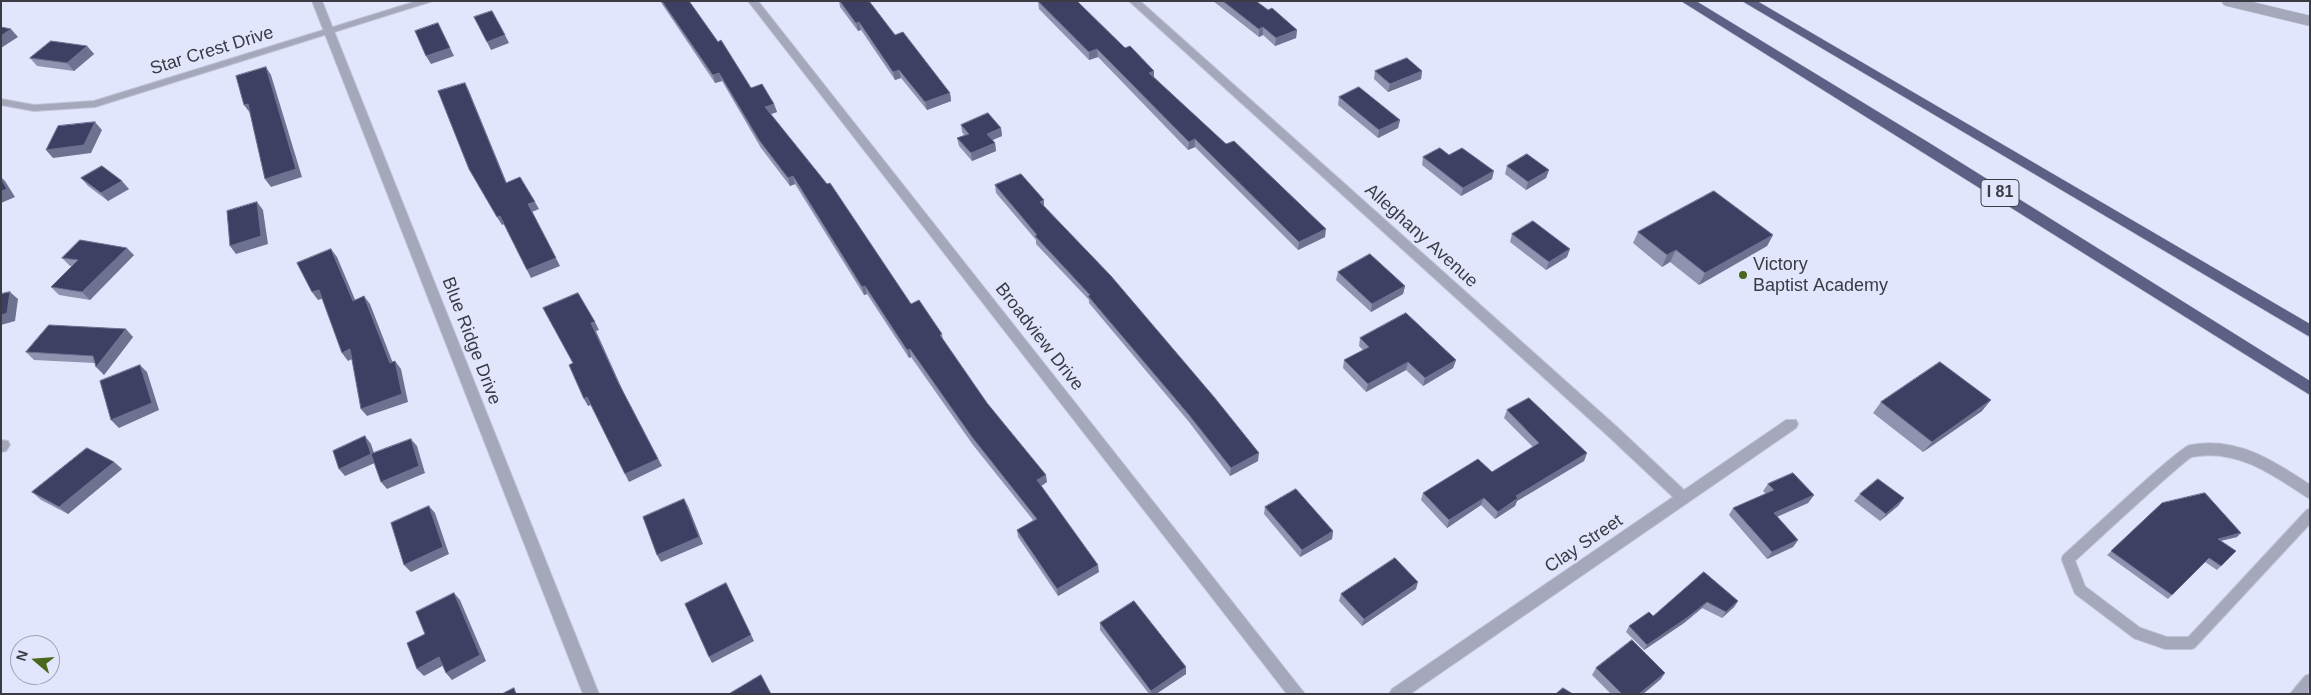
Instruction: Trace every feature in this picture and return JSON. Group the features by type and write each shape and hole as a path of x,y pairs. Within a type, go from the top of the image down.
{"highway":[{"name":"I 81","path":"1687,1 1926,147 2310,389"},
{"name":"I 81","path":"1748,1 2310,331"}],"street":[{"name":"Blue Ridge Drive","path":"317,1 331,32 591,694"},
{"name":"Star Crest Drive","path":"1,102 34,108 95,104 428,1"},
{"name":"Broadview Drive","path":"752,1 1298,694"},
{"name":"Alleghany Avenue","path":"1134,1 1612,431 1684,499"},
{"name":"Clay Street","path":"1397,694 1791,424"},
{"path":"2298,694 2310,682"}],"lane":[{"path":"2227,1 2310,20"},
{"path":"2310,492 2266,464 2227,449 2190,451 2068,559 2080,590 2137,633 2166,643 2191,643 2310,515"}],"building":[{"path":"662,1 689,1 718,42 721,40 751,88 762,84 774,104 765,107 827,184 830,183 911,304 919,300 942,334 940,335 987,403 1046,475 1037,480 1098,565 1057,589 1017,530 1037,519 972,437 910,349 907,350 865,286 862,287 793,176 788,178 759,140 719,73 713,75"},
{"path":"840,1 869,1 895,35 903,32 950,93 925,102 899,70 893,72 859,22 856,23"},
{"path":"1038,1 1077,1 1125,48 1130,46 1154,71 1149,73 1226,144 1234,141 1326,229 1299,242 1195,139 1189,142 1097,49 1089,52"},
{"path":"1223,1 1256,1 1268,10 1272,8 1297,30 1276,38 1263,27 1259,29"},
{"path":"492,11 505,35 487,42 474,17"},
{"path":"438,23 450,48 426,56 415,31"},
{"path":"1,27 11,29 1,36"},
{"path":"51,41 87,46 67,63 30,58"},
{"path":"1407,58 1422,71 1390,84 1375,71"},
{"path":"266,67 296,169 265,179 248,104 244,105 236,76"},
{"path":"465,83 506,183 520,177 535,202 528,204 556,258 527,270 500,216 497,217 469,169 438,91"},
{"path":"1359,87 1400,120 1379,130 1339,97"},
{"path":"988,113 1001,128 987,134 995,143 971,153 957,138 969,134 961,125"},
{"path":"95,122 84,145 46,150 58,126"},
{"path":"1440,148 1449,155 1462,148 1494,171 1463,188 1423,157"},
{"path":"1527,154 1549,170 1528,182 1507,166"},
{"path":"102,166 122,181 101,193 81,178"},
{"path":"1021,174 1044,200 1040,202 1111,276 1259,453 1231,468 1189,415 1088,296 1090,295 1035,236 1037,235 995,185"},
{"path":"1,179 7,189 1,191"},
{"path":"1714,191 1773,235 1705,273 1676,250 1667,255 1638,232"},
{"path":"257,202 261,236 230,246 227,211"},
{"path":"1533,221 1570,249 1549,262 1512,234"},
{"path":"80,240 127,248 82,292 51,287 78,260 62,258"},
{"path":"331,249 353,301 364,296 390,363 395,361 402,394 361,409 350,349 342,353 319,290 312,292 297,263"},
{"path":"1370,254 1405,286 1372,304 1338,272"},
{"path":"10,292 7,313 1,315 1,294"},
{"path":"578,293 595,322 591,323 619,384 658,459 625,474 587,397 584,399 569,365 573,363 543,308"},
{"path":"1406,313 1456,360 1425,378 1408,362 1368,384 1344,360 1369,347 1360,338"},
{"path":"49,325 126,329 96,367 93,356 26,352"},
{"path":"1940,362 1991,400 1932,442 1881,402"},
{"path":"140,365 152,403 111,420 100,381"},
{"path":"1529,398 1587,453 1516,496 1518,498 1498,512 1484,498 1449,520 1423,493 1478,459 1492,472 1539,443 1507,410"},
{"path":"365,436 371,454 339,469 333,451"},
{"path":"411,439 419,466 381,482 371,454"},
{"path":"87,448 114,462 59,507 32,492"},
{"path":"1793,473 1814,495 1774,513 1798,540 1772,552 1733,508 1774,490 1768,484"},
{"path":"1878,479 1904,498 1886,514 1860,494"},
{"path":"1296,489 1333,531 1302,550 1265,507"},
{"path":"2205,493 2241,533 2218,539 2236,551 2221,566 2209,558 2172,595 2111,551 2162,503"},
{"path":"684,499 699,537 657,555 643,517"},
{"path":"429,506 443,547 404,565 391,523"},
{"path":"1395,558 1418,582 1364,619 1341,594"},
{"path":"1704,572 1738,601 1726,612 1707,602 1647,645 1629,626 1649,612 1653,616"},
{"path":"726,583 751,635 709,657 685,604"},
{"path":"454,593 480,655 446,673 439,657 417,669 407,643 425,634 416,612"},
{"path":"1134,601 1186,667 1151,691 1100,623"},
{"path":"1632,640 1665,673 1639,694 1622,694 1596,668"},
{"path":"761,675 771,694 729,694"},
{"path":"514,688 516,694 502,694"},
{"path":"1563,688 1573,694 1556,694"}],"place":[{"name":"Victory Baptist Academy","path":"1743,275"}]}
